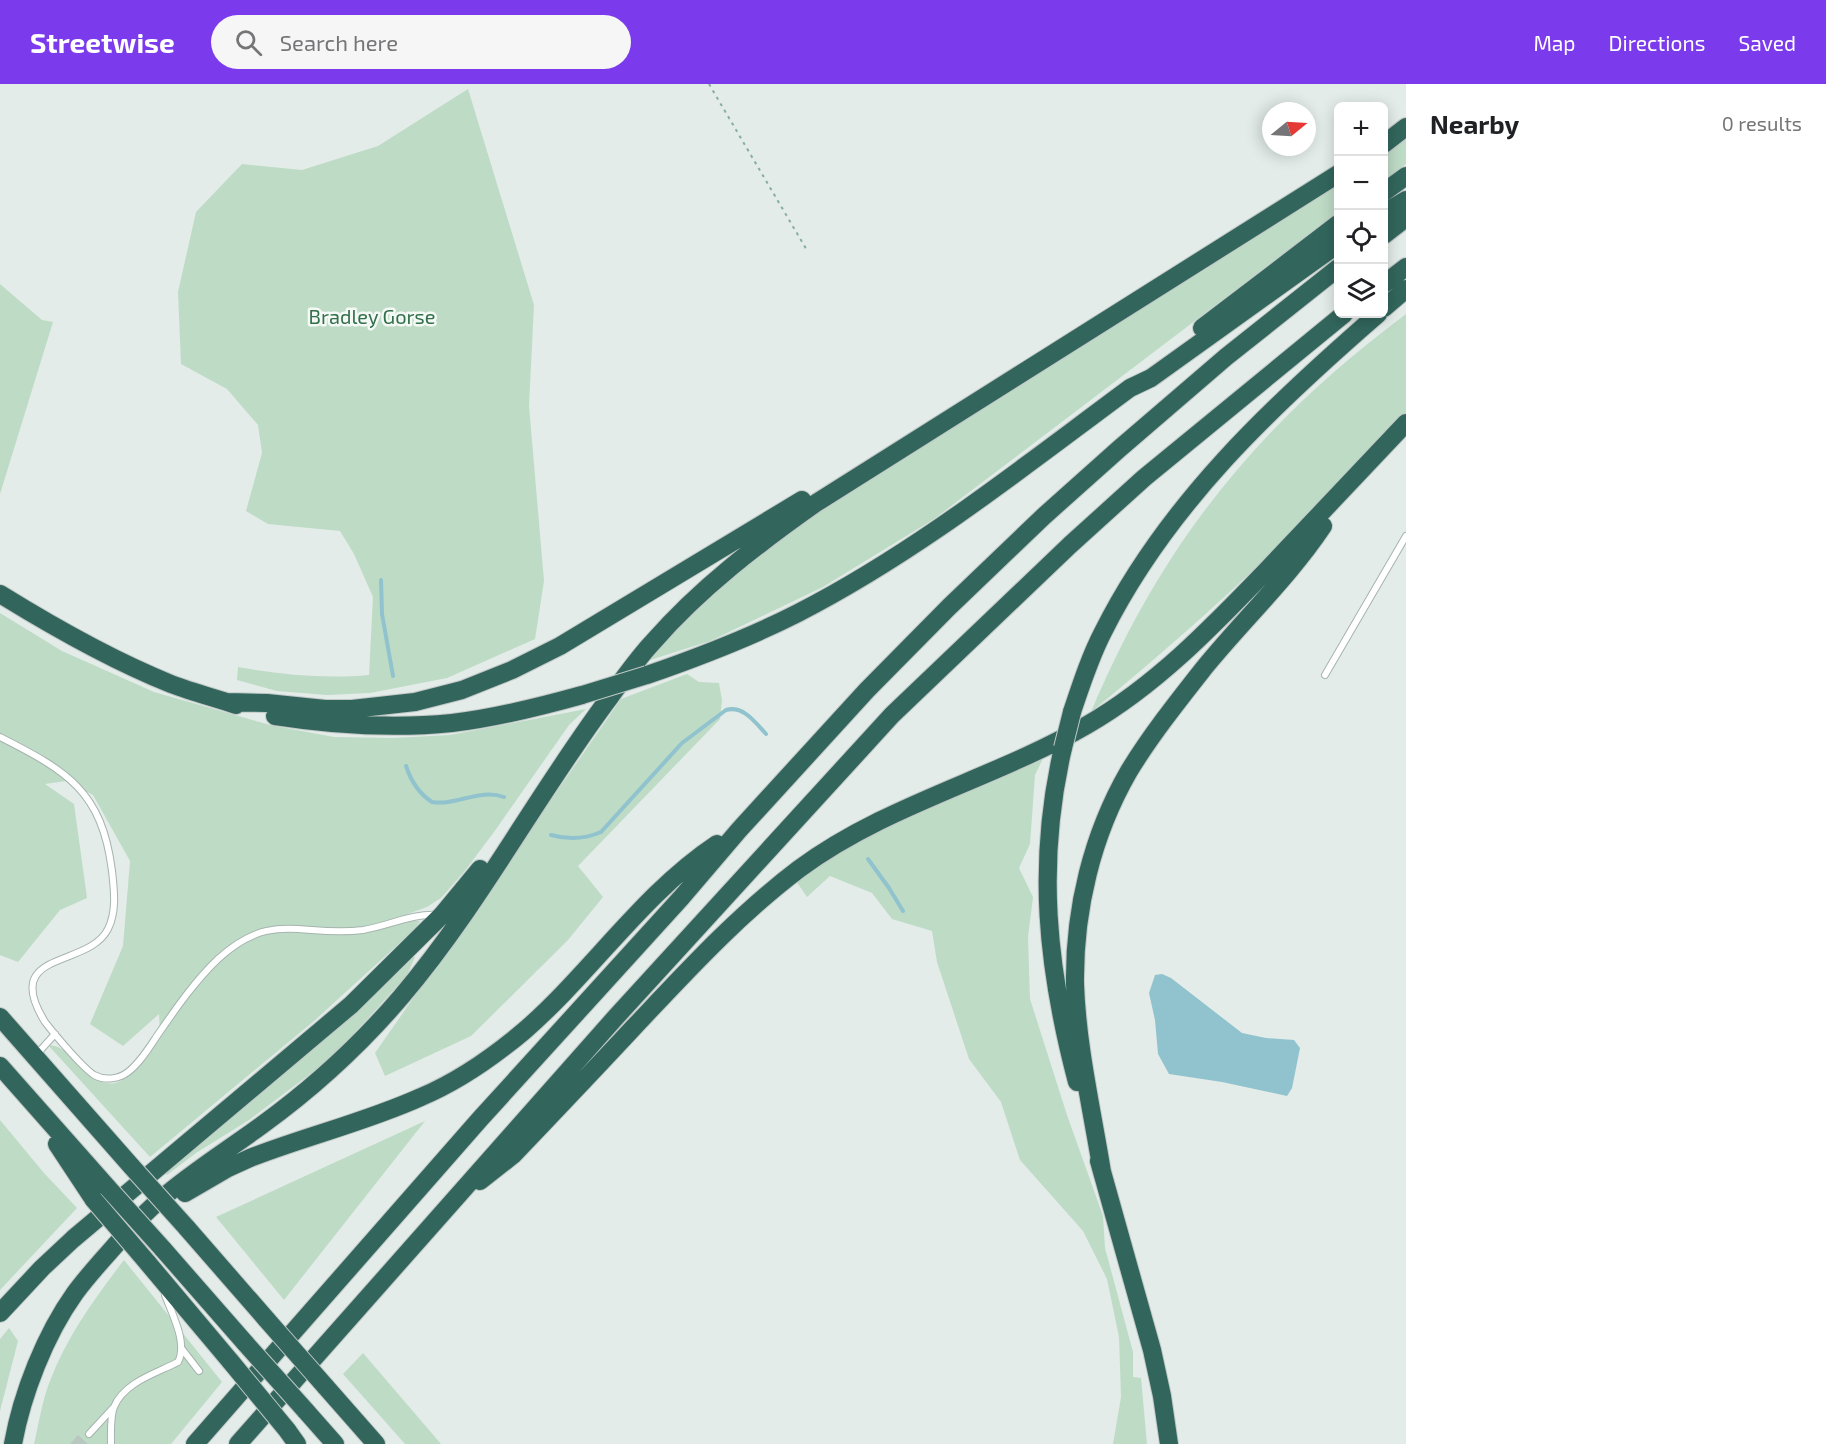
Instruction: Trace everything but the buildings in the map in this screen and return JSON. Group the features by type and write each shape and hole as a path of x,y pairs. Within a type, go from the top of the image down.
{"highway":[{"path":"1388,140 1406,127"},
{"path":"1388,189 1406,176"},
{"path":"14,1444 25,1395 38,1362 74,1295 104,1258 159,1200 290,1104 328,1072 402,996 454,928 584,732 635,663 653,641 708,587 779,529 900,449 1334,177"},
{"path":"1388,210 1406,200"},
{"path":"1388,231 1406,218"},
{"path":"1130,388 1139,377 1334,227"},
{"path":"0,594 53,626 117,660 172,684 265,714 369,726 409,726 453,723 500,715 582,695 689,660 764,629 844,587 933,531 1130,388 1150,378 1334,247"},
{"path":"1388,280 1406,267"},
{"path":"195,1442 480,1119 867,690 1044,516 1226,357 1334,271"},
{"path":"1388,304 1406,289"},
{"path":"238,1444 615,1018 892,715 1070,545 1144,478 1339,318"},
{"path":"1168,1444 1162,1396 1152,1350 1061,1014 1047,912 1048,829 1055,779 1072,712 1088,667 1103,632 1149,553 1180,510 1212,472 1254,429 1374,318"},
{"path":"445,1208 513,1155 695,962 774,889 851,835 912,805 1050,746 1088,725 1127,699 1213,626 1406,423"},
{"path":"227,702 352,709 415,702 487,681 560,646 800,501 900,449"},
{"path":"1102,1172 1084,1064 1075,982 1078,926 1084,887 1100,835 1120,788 1157,729 1320,531 1360,472"},
{"path":"0,1313 73,1239 351,1005 442,915 544,791"},
{"path":"104,1258 156,1214 195,1186 228,1168 279,1147 406,1104 476,1068 525,1030 667,885 706,851 739,830"},
{"path":"0,1017 376,1444"},
{"path":"0,1066 16,1083 101,1194 153,1268 292,1437"},
{"path":"101,1194 162,1248 334,1444"}],"lane":[{"path":"1325,675 1406,536"},
{"path":"0,737 60,770 82,791 98,818 111,860 115,901 108,929 90,947 41,966 27,984 35,1010 94,1075 104,1078 121,1076 139,1062 185,996 218,960 251,935 281,928 351,931 427,914 442,915"},
{"path":"35,1056 55,1034"},
{"path":"153,1268 182,1349 199,1371"},
{"path":"89,1434 125,1392 135,1384 178,1362 182,1349"},
{"path":"111,1444 114,1407"}],"path":[{"path":"710,84 808,252"}],"green space":[{"name":"Bradley Gorse","path":"468,89 534,305 529,406 544,581 535,639 447,678 370,693 327,695 277,691 237,680 238,667 304,676 369,675 373,597 354,554 340,531 268,524 246,511 262,453 258,425 227,389 181,364 178,292 196,212 242,164 302,170 378,146"},
{"path":"1406,138 1406,164 1388,178 1388,156 1388,152"},
{"path":"1334,187 1334,215 934,519 823,587 710,641 647,661 724,586 807,518"},
{"path":"0,284 42,320 53,322 0,494"},
{"path":"1406,314 1406,414 1332,493 1215,606 1091,712 1119,650 1150,593 1220,490 1261,443 1305,399 1353,356"},
{"path":"0,613 62,651 154,692 270,725 334,737 393,738 450,735 586,709 569,725 494,832 441,898 427,907 399,917 420,921 415,929 314,1021 150,1157 48,1045 61,1048 103,1082 114,1083 127,1077 143,1060 159,1035 159,1014 123,1046 90,1024 123,946 130,861 93,795 66,781 45,784 74,804 87,898 60,910 18,962 0,955"},
{"path":"687,674 699,682 719,683 722,700 720,719 578,866 603,897 568,940 471,1036 385,1076 375,1053 621,699"},
{"path":"1046,752 1035,775 1030,844 1019,868 1033,897 1028,937 1030,999 1067,1115 1103,1216 1105,1248 1133,1352 1133,1377 1141,1378 1147,1444 1113,1444 1121,1397 1119,1337 1107,1279 1083,1231 1020,1160 1001,1102 969,1059 937,962 932,931 892,919 872,893 830,876 807,897 796,881 859,838"},
{"path":"412,956 415,957 407,975 334,1056 249,1120 196,1153 167,1175 164,1171"},
{"path":"0,1120 77,1208 0,1290"},
{"path":"425,1121 284,1300 216,1217"},
{"path":"124,1260 222,1382 171,1444 34,1444 47,1389 57,1364 92,1303"},
{"path":"9,1328 18,1341 0,1411 0,1339"},
{"path":"363,1353 441,1444 405,1444 343,1374"}],"water":[{"path":"1162,974 1171,978 1242,1033 1294,1040 1300,1048 1292,1088 1287,1096 1222,1082 1169,1074 1158,1054 1155,1020 1149,993 1155,975"}],"waterway":[{"path":"381,580 382,614 393,676"},
{"path":"551,835 577,838 601,832 682,743 726,710 743,712 766,734"},
{"path":"406,766 416,786 432,802 450,802 486,795 504,797"},
{"path":"868,859 903,911"}]}
